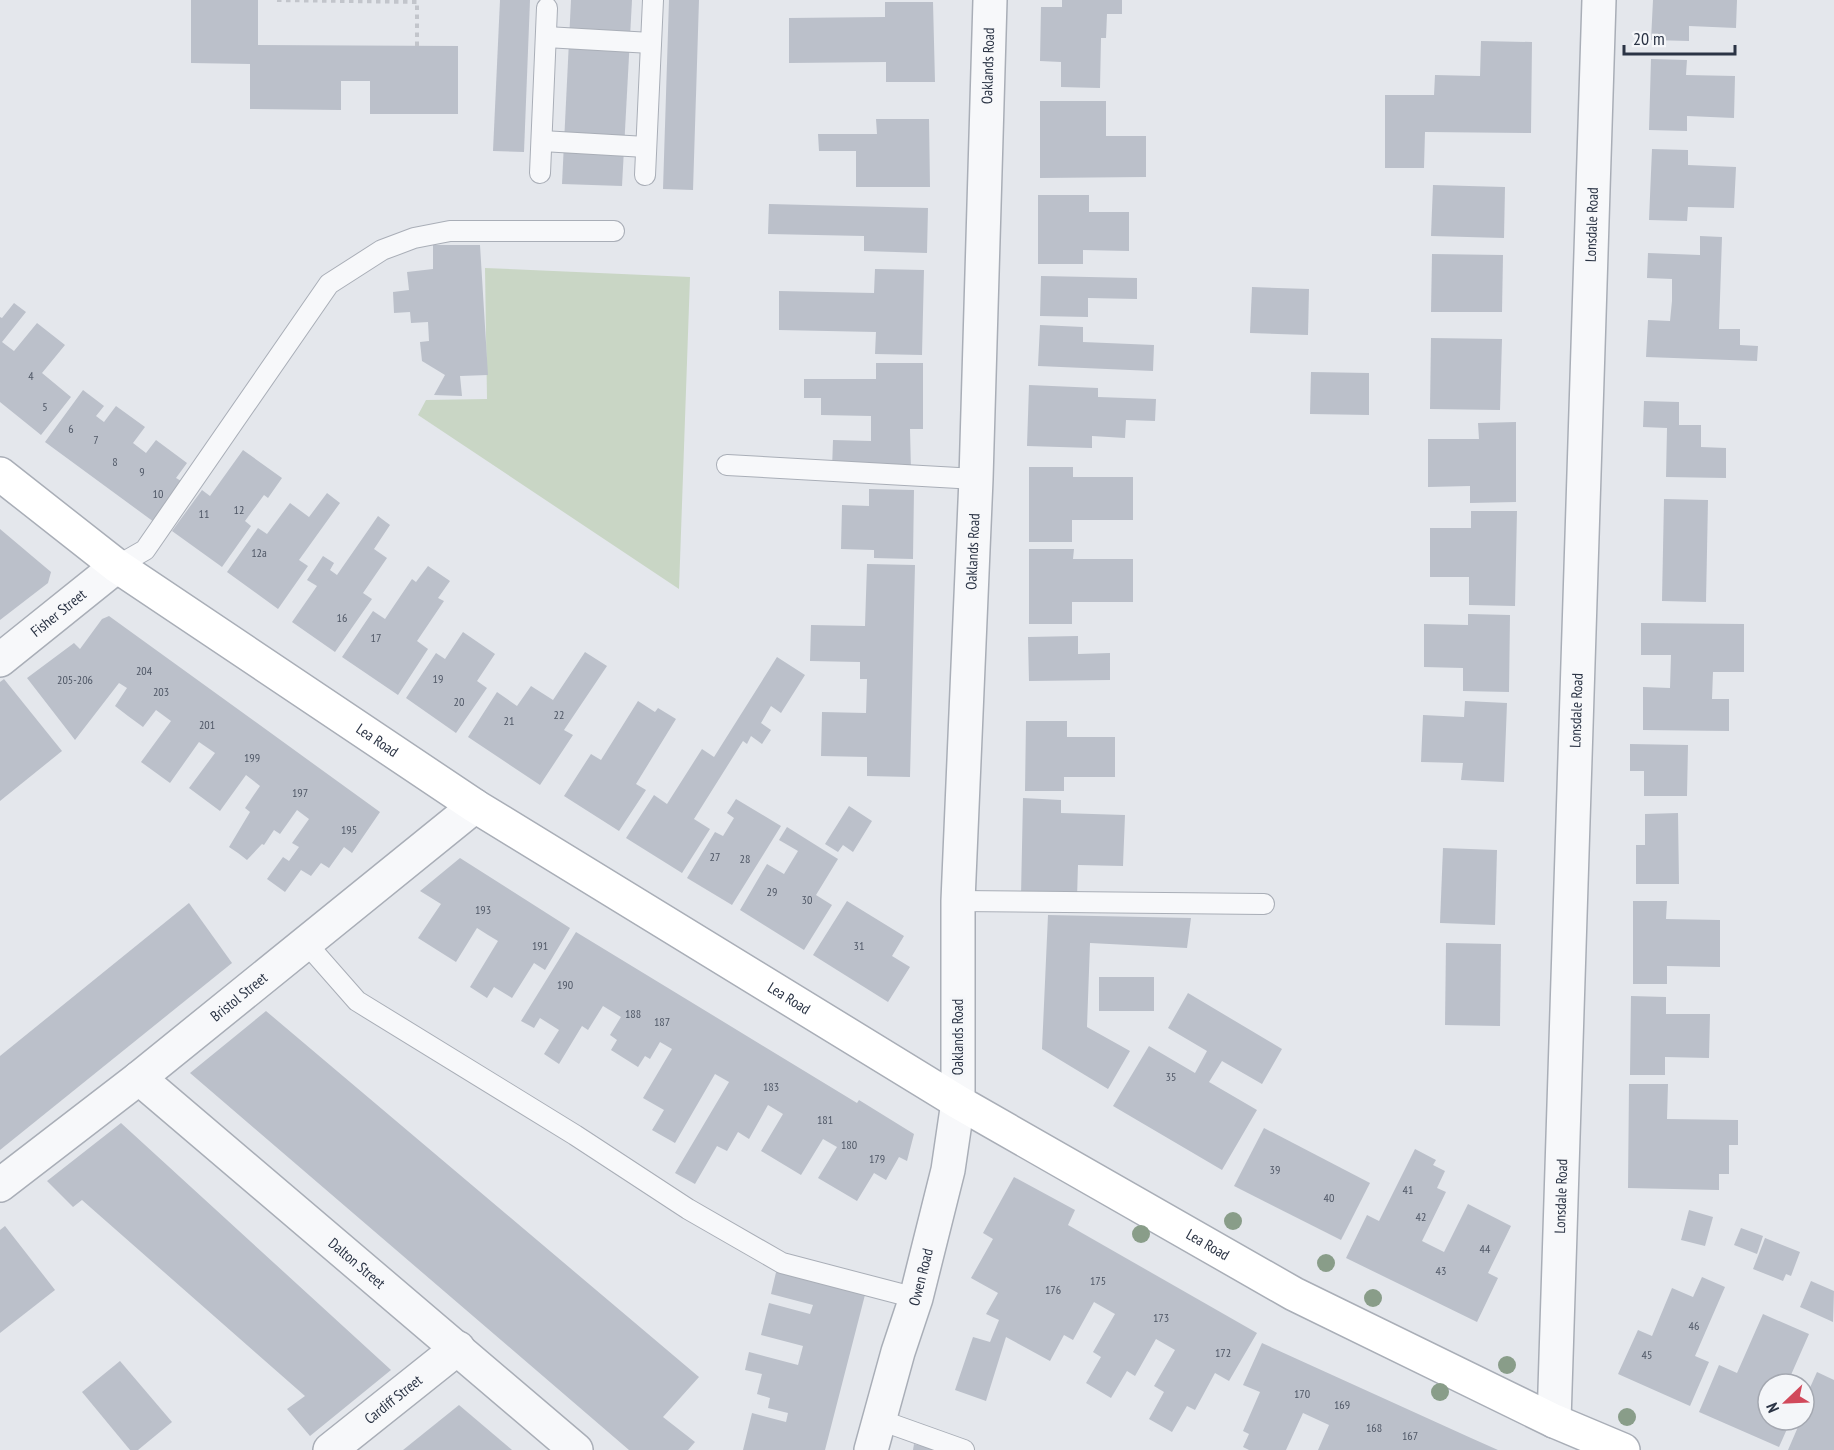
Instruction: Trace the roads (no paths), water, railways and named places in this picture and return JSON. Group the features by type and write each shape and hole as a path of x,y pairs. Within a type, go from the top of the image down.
{"street":[{"name":"Oaklands Road","path":"958,1102 958,901 976,479 990,0"},
{"name":"Lonsdale Road","path":"1554,1421 1599,0"},
{"name":"Lea Road","path":"0,474 117,566 475,806 958,1102 1294,1294 1554,1421 1623,1450"},
{"name":"Fisher Street","path":"0,660 117,566"},
{"name":"Bristol Street","path":"0,1185 139,1078 475,806"},
{"name":"Dalton Street","path":"139,1078 576,1450"},
{"name":"Owen Road","path":"876,1435 898,1352 916,1298 948,1170 958,1102"},
{"name":"Cardiff Street","path":"330,1450 458,1348"}],"lane":[{"path":"645,175 653,0"},
{"path":"540,172 547,8"},
{"path":"546,37 651,43"},
{"path":"542,141 646,147"},
{"path":"117,566 145,550 329,284 356,265 382,250 414,238 450,231 614,231"},
{"path":"727,465 976,479"},
{"path":"958,901 1264,904"},
{"path":"306,943 357,1001 688,1209 782,1263 916,1298"},
{"path":"876,1435 964,1450"}]}
